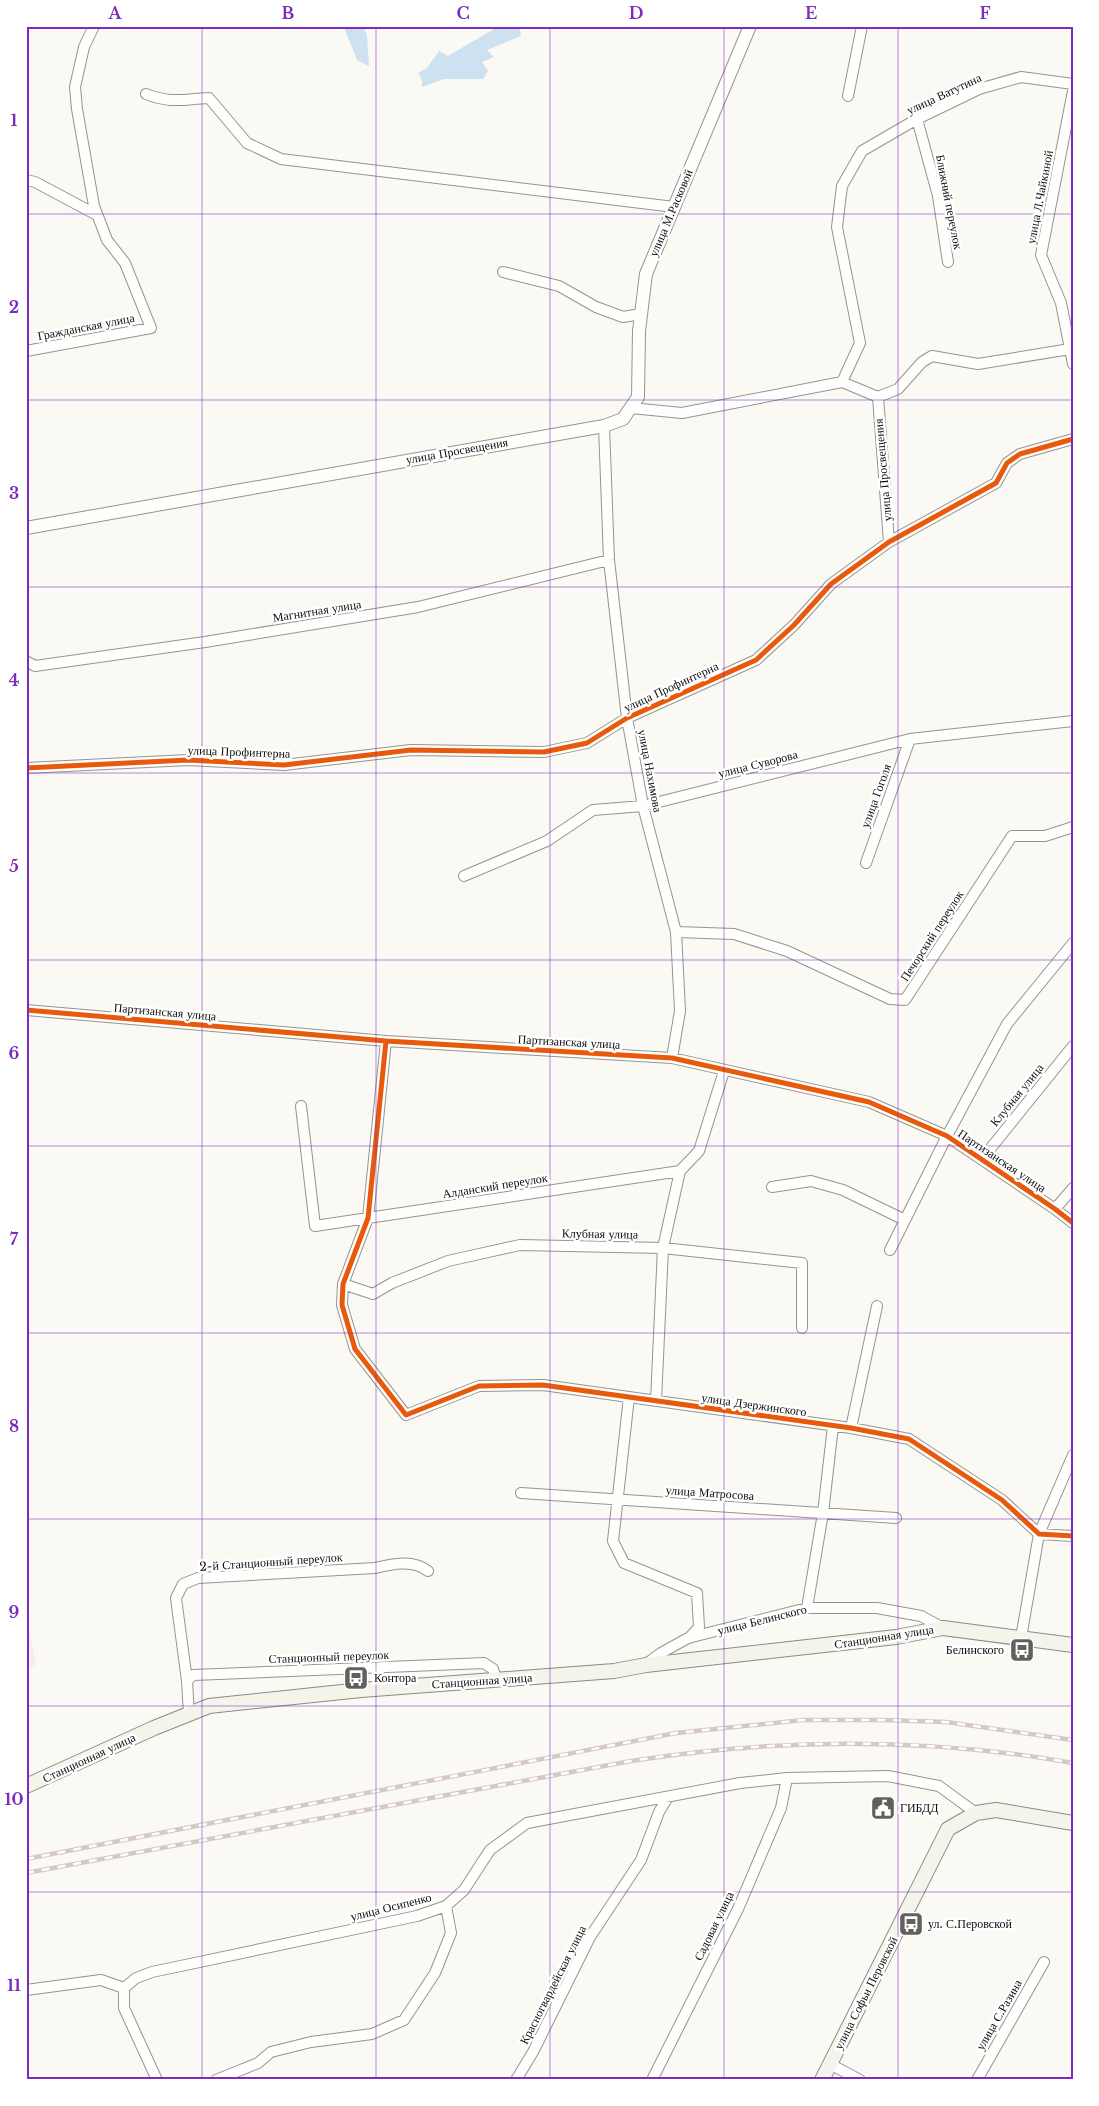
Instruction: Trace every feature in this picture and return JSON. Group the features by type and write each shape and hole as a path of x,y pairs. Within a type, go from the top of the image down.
{"main road":[{"name":"улица Белинского","path":"948,1628 1073,1645"},
{"name":"Станционная улица","path":"26,1786 209,1706 361,1690 614,1670 896,1637 948,1628"},
{"path":"976,1813 996,1810 1073,1823"},
{"name":"улица Софьи Перовской","path":"822,2080 948,1829 976,1813"}],"street":[{"path":"94,26 84,47 75,86 77,110 94,206 98,215"},
{"name":"улица М.Расковой","path":"631,408 638,397 639,332 646,274 750,26"},
{"path":"848,96 862,26"},
{"name":"улица Ватутина","path":"842,382 860,343 836,227 842,186 862,151 918,119 979,89 1021,77 1073,84"},
{"name":"улица Л.Чайкиной","path":"1073,91 1041,254 1061,303 1073,364"},
{"path":"146,94 160,100 174,102 184,99 209,98 247,143 281,159 674,207"},
{"name":"Ближний переулок","path":"918,119 938,196 948,262"},
{"path":"26,180 35,182 98,215"},
{"name":"Гражданская улица","path":"26,351 151,328 125,263 108,240 98,215"},
{"path":"502,272 559,286 596,307 623,317 641,314"},
{"path":"631,408 682,413 842,382 878,398 898,389 922,362 932,356 978,364 1070,349"},
{"name":"улица Просвещения","path":"878,398 889,542"},
{"name":"улица Просвещения","path":"26,528 604,426 623,419 631,408"},
{"name":"улица Нахимова","path":"604,426 609,560 627,718 643,806 676,932 680,1011 672,1058"},
{"name":"улица Профинтерна","path":"26,768 188,760 284,765 411,750 544,752 587,743 627,718 756,660 794,625 831,584 889,542 996,483 1007,463 1020,454 1073,439"},
{"name":"Магнитная улица","path":"26,661 35,666 205,642 418,607 609,560"},
{"name":"улица Суворова","path":"464,876 547,841 593,810 643,806 910,739 1073,721"},
{"name":"улица Гоголя","path":"866,863 910,739"},
{"name":"Печорский переулок","path":"676,932 734,934 788,951 890,999 905,1000 1012,836 1045,836 1073,826"},
{"path":"890,1250 946,1136 1007,1024 1073,943"},
{"name":"Партизанская улица","path":"26,1010 386,1041 672,1058 869,1102 946,1136 1073,1223"},
{"path":"343,1284 368,1218 386,1041"},
{"name":"Клубная улица","path":"982,1160 1073,1046"},
{"path":"656,1401 663,1248 680,1171 699,1150 724,1071"},
{"name":"Алданский переулок","path":"301,1106 315,1226 680,1171"},
{"path":"772,1186 810,1181 843,1190 905,1220"},
{"path":"1055,1209 1073,1188"},
{"name":"Клубная улица","path":"343,1284 373,1294 392,1283 448,1261 520,1244 663,1248 802,1263 802,1328"},
{"name":"улица Дзержинского","path":"343,1284 342,1304 355,1349 406,1416 480,1386 544,1385 851,1428 909,1439 1002,1500 1039,1534"},
{"path":"851,1428 877,1306"},
{"path":"630,1397 613,1542 624,1563 697,1593 699,1627 688,1638"},
{"path":"807,1608 823,1513 833,1426"},
{"path":"1021,1638 1039,1534 1073,1455"},
{"name":"улица Матросова","path":"522,1494 896,1518"},
{"path":"1039,1534 1073,1536"},
{"name":"2-й Станционный переулок","path":"187,1681 176,1598 183,1584 198,1578 375,1568 400,1563 423,1566 428,1571"},
{"name":"улица Белинского","path":"646,1665 661,1653 688,1638 807,1608 877,1608 921,1616 948,1628"},
{"name":"Станционный переулок","path":"187,1681 193,1675 484,1663 493,1669 497,1680"},
{"path":"187,1681 188,1714"},
{"path":"446,1906 464,1890 490,1850 526,1823 740,1784 787,1778 888,1776 939,1786 976,1813"},
{"name":"Садовая улица","path":"652,2080 738,1909 781,1808 787,1778"},
{"name":"Красногвардейская улица","path":"516,2080 533,2052 590,1937 641,1860 659,1812 668,1797"},
{"name":"улица Осипенко","path":"124,1988 136,1978 152,1972 417,1916 446,1906 452,1933 435,1973 404,2020 372,2034 310,2042 271,2052 258,2063 216,2080"},
{"name":"улица С.Разина","path":"977,2080 1044,1962"},
{"path":"26,1990 101,1980 124,1988 124,2008 157,2080"},
{"path":"830,2064 860,2080"}],"shaded area":[{"path":"26,1613 36,1664 26,1671"}],"water":[{"path":"346,26 363,26 367,36 369,66 357,60 345,30"},
{"path":"495,26 519,26 521,36 487,50 494,57 482,62 488,71 483,79 444,79 422,87 422,80 418,73 427,68 439,51 448,56 494,29"}],"railway":[{"path":"26,1859 676,1733 803,1720 882,1720 946,1722 1073,1740"},
{"path":"26,1873 631,1761 686,1753 797,1745 907,1745 962,1748 1073,1763"}],"cycle path":[{"path":"26,768 188,760 284,765 411,750 544,752 587,743 627,718 756,660 794,625 831,584 889,542 996,483 1007,463 1020,454 1073,439"},
{"path":"26,1010 386,1041 672,1058 869,1102 947,1136 1073,1223"},
{"path":"386,1041 368,1218 343,1284 342,1305 355,1349 406,1415 479,1386 543,1385 851,1428 909,1439 1002,1500 1039,1534 1073,1536"}],"place":[{"name":"Белинского","path":"1022,1650"},
{"name":"Контора","path":"356,1678"},
{"name":"ГИБДД","path":"883,1808"},
{"name":"ул. С.Перовской","path":"911,1924"}]}
